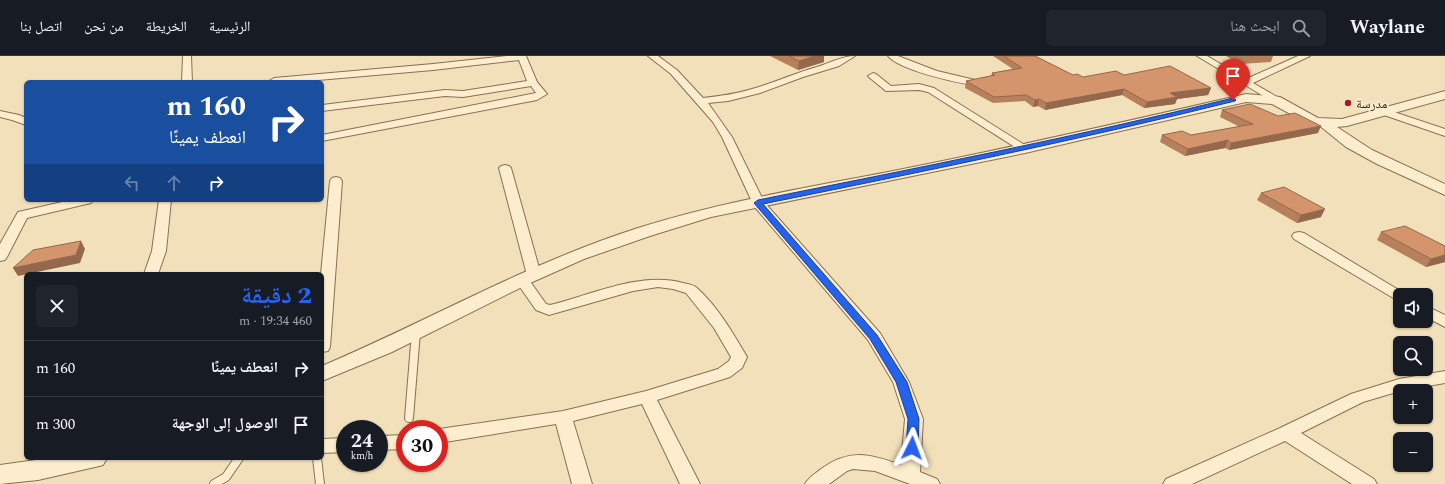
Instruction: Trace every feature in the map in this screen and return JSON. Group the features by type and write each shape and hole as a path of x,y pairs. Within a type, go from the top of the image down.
{"street":[{"path":"187,56 187,80"},
{"path":"285,80 433,67 523,56 533,83 542,94 537,98 324,138"},
{"path":"652,56 674,72 717,121 727,137 758,203 874,337 901,382 914,419 910,476"},
{"path":"701,101 728,98 757,91 800,75 836,64 851,56"},
{"path":"892,56 897,60 940,76 972,82"},
{"path":"1201,56 1275,100 1324,124 1342,138 1371,154 1445,190"},
{"path":"1246,82 1306,56"},
{"path":"873,76 889,89 919,87 931,90 1025,149"},
{"path":"324,108 445,93 463,94 533,83"},
{"path":"1324,124 1342,123 1445,95"},
{"path":"324,373 416,332 578,255 644,232 708,213 1025,149 1133,125 1233,100 1259,98 1275,100"},
{"path":"1385,112 1445,133"},
{"path":"0,114 15,117 24,121"},
{"path":"448,435 563,418 647,397 724,373 736,364 739,357 720,325 691,290 674,285 658,283 631,287 549,310 541,307 528,278 505,168"},
{"path":"324,322 336,181"},
{"path":"0,258 22,215 31,202"},
{"path":"22,215 78,202"},
{"path":"152,272 158,251 165,202"},
{"path":"1299,236 1393,292"},
{"path":"1433,315 1445,322"},
{"path":"1173,484 1286,433 1357,398 1399,385 1445,377"},
{"path":"647,397 690,484"},
{"path":"563,418 582,484"},
{"path":"1286,433 1367,484"},
{"path":"324,446 336,445"},
{"path":"0,475 36,477 88,460"},
{"path":"815,484 844,464 857,461 870,463 930,484"}],"lane":[{"path":"409,418 416,332"},
{"path":"214,484 226,477 238,460"},
{"path":"317,460 320,484"}],"building":[{"path":"789,56 815,56 799,61"},
{"path":"1004,56 1035,56 1073,75 1077,74 1083,77 1116,71 1124,75 1170,66 1211,88 1170,93 1177,97 1147,102 1124,89 1046,103 1039,99 1035,100 1026,95 994,97 966,81 995,75 992,73 1022,68"},
{"path":"1250,104 1278,116 1295,113 1321,126 1231,143 1228,140 1188,149 1162,135 1182,131 1191,135 1253,124 1222,110"},
{"path":"1284,187 1325,209 1301,215 1261,193"},
{"path":"1405,226 1445,246 1445,255 1431,259 1381,232"},
{"path":"81,241 76,255 13,268 33,250"}],"place":[{"name":"مدرسة","path":"1348,103"}],"route":[{"path":"912,448 914,419 901,382 874,337 758,203 1025,149 1133,125 1233,100"}]}
